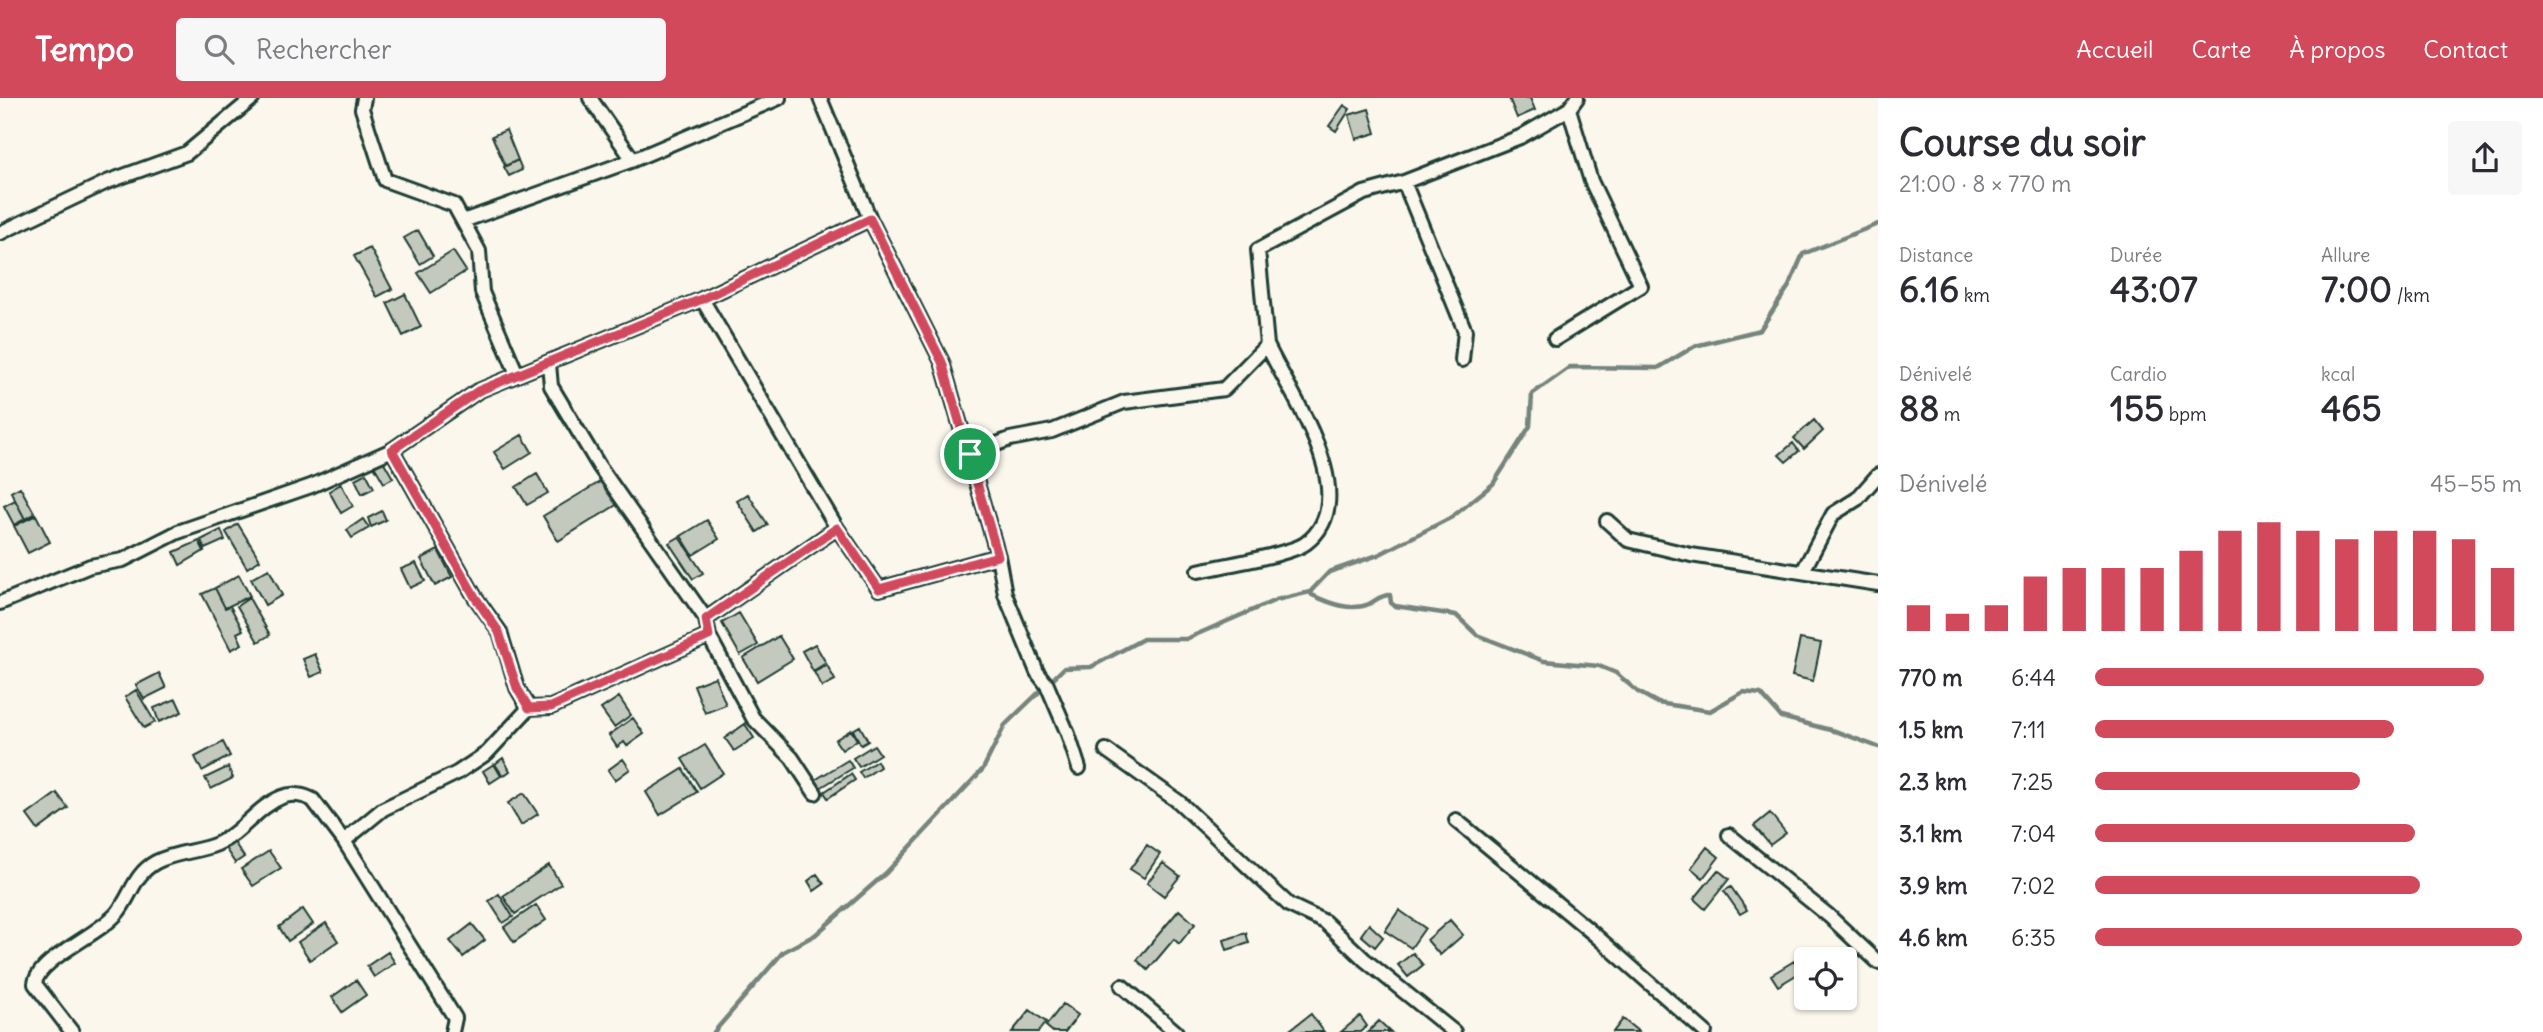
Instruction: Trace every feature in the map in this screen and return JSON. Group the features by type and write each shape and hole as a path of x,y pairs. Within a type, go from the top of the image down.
{"street":[{"path":"0,233 107,182 187,153 253,98"},
{"path":"363,98 362,109 385,180 454,205 463,221 478,251 482,292 517,374"},
{"path":"590,98 633,160"},
{"path":"463,221 633,160 779,98"},
{"path":"820,98 870,219 942,362 998,556 1004,594 1037,672 1047,685 1079,768"},
{"path":"1198,571 1304,545 1320,528 1325,514 1323,455 1267,345 1258,250 1364,193 1404,181 1520,137 1573,104 1591,181 1641,286 1555,339"},
{"path":"1404,181 1465,331 1462,360"},
{"path":"0,603 90,566 122,560 178,532 311,486 392,450 478,391 702,299 870,219"},
{"path":"702,299 837,528 879,589 998,556"},
{"path":"970,454 1010,439 1052,431 1125,402 1224,390 1267,345"},
{"path":"548,364 551,386 599,466 706,619 709,636 753,718 792,758 815,793"},
{"path":"392,450 475,597 499,632 517,688 529,708"},
{"path":"1803,571 1833,514 1857,499 1878,475"},
{"path":"1606,521 1628,540 1691,555 1878,584"},
{"path":"706,619 837,528"},
{"path":"344,841 383,809 457,773 487,753 529,708 551,707 709,636"},
{"path":"1106,750 1179,802 1289,905 1325,922 1365,960 1454,1032"},
{"path":"72,1032 35,984 36,975 47,964 93,935 118,912 137,876 156,862 217,844 237,833 283,796 293,795 313,800 344,841 454,1017 452,1032"},
{"path":"1456,820 1595,935 1705,1032"},
{"path":"1729,835 1829,916 1878,962"},
{"path":"1122,986 1176,1032"}],"building":[{"path":"1509,98 1530,98 1535,110 1517,118"},
{"path":"1344,105 1350,109 1336,131 1329,126"},
{"path":"1369,109 1376,133 1356,139 1349,115"},
{"path":"506,130 518,160 505,166 492,136"},
{"path":"518,160 522,170 509,176 504,167"},
{"path":"418,230 433,256 420,264 404,238"},
{"path":"370,248 392,289 377,297 354,256"},
{"path":"453,251 466,271 431,293 418,273"},
{"path":"405,294 421,327 403,336 387,303"},
{"path":"1814,420 1823,431 1804,449 1794,438"},
{"path":"522,435 532,452 505,469 494,452"},
{"path":"1793,443 1799,451 1786,462 1779,455"},
{"path":"382,459 393,478 384,483 373,464"},
{"path":"366,473 374,488 362,494 355,479"},
{"path":"537,474 548,493 527,505 516,487"},
{"path":"603,480 618,504 558,541 543,516"},
{"path":"341,484 353,506 341,513 329,491"},
{"path":"20,487 35,514 25,519 11,492"},
{"path":"748,494 768,525 757,532 737,501"},
{"path":"15,500 25,519 14,525 4,506"},
{"path":"382,511 386,520 371,527 368,518"},
{"path":"36,515 50,542 28,553 14,526"},
{"path":"363,519 369,528 352,538 347,530"},
{"path":"707,520 719,539 693,555 681,536"},
{"path":"238,524 260,560 247,568 226,532"},
{"path":"221,530 225,540 205,549 201,540"},
{"path":"679,537 703,573 693,579 669,543"},
{"path":"199,541 204,551 180,565 174,552"},
{"path":"438,550 452,577 435,586 421,559"},
{"path":"416,563 425,581 410,588 401,569"},
{"path":"269,569 282,595 265,605 251,579"},
{"path":"239,575 250,596 225,608 215,588"},
{"path":"215,588 225,608 230,606 243,630 237,633 242,644 231,650 202,594"},
{"path":"249,598 270,635 258,642 237,606"},
{"path":"739,613 758,645 740,655 722,623"},
{"path":"779,636 793,659 757,681 743,658"},
{"path":"1800,639 1821,643 1813,681 1792,676"},
{"path":"815,644 826,663 813,671 802,651"},
{"path":"315,654 323,672 311,677 303,659"},
{"path":"827,665 835,680 822,687 814,672"},
{"path":"159,673 166,688 144,699 136,685"},
{"path":"715,677 726,705 705,713 694,685"},
{"path":"136,690 155,722 144,728 125,697"},
{"path":"619,697 631,715 614,727 601,709"},
{"path":"176,699 182,712 159,722 154,708"},
{"path":"633,718 644,734 627,746 624,742 617,747 609,735"},
{"path":"745,724 754,738 734,751 725,738"},
{"path":"860,726 868,741 861,745 853,730"},
{"path":"851,730 857,740 842,750 835,740"},
{"path":"223,742 230,756 202,771 195,757"},
{"path":"705,745 723,773 700,788 682,759"},
{"path":"874,745 880,754 859,767 853,758"},
{"path":"503,758 510,771 503,776 495,764"},
{"path":"623,759 630,769 615,780 608,770"},
{"path":"848,760 853,768 820,788 815,780"},
{"path":"877,761 880,767 863,778 859,772"},
{"path":"494,764 501,776 490,783 483,771"},
{"path":"228,767 233,778 211,789 205,778"},
{"path":"683,769 697,792 660,815 646,792"},
{"path":"851,774 855,780 828,798 824,792"},
{"path":"57,793 68,808 38,830 27,815"},
{"path":"524,793 538,814 521,825 508,803"},
{"path":"1770,813 1786,833 1770,845 1754,826"},
{"path":"234,842 244,857 235,863 225,848"},
{"path":"1147,845 1160,854 1144,878 1130,869"},
{"path":"1707,847 1719,857 1703,878 1691,868"},
{"path":"269,851 281,868 253,886 241,869"},
{"path":"1163,863 1180,876 1164,896 1147,883"},
{"path":"549,865 561,884 515,914 503,896"},
{"path":"1718,870 1729,879 1705,909 1694,899"},
{"path":"817,874 824,884 814,891 808,881"},
{"path":"1731,887 1747,910 1740,914 1724,891"},
{"path":"499,894 513,917 503,923 489,901"},
{"path":"536,905 546,920 514,942 504,927"},
{"path":"303,909 313,924 288,941 279,927"},
{"path":"1179,910 1195,924 1179,944 1174,939 1148,970 1137,960"},
{"path":"1399,910 1425,928 1411,948 1385,931"},
{"path":"1450,920 1463,935 1440,955 1427,940"},
{"path":"326,923 338,941 310,960 298,942"},
{"path":"472,924 485,940 463,957 450,941"},
{"path":"1369,924 1383,937 1375,947 1361,935"},
{"path":"1246,933 1249,943 1227,950 1224,940"},
{"path":"388,952 395,963 374,977 367,966"},
{"path":"1413,953 1423,965 1408,977 1398,965"},
{"path":"1794,961 1794,976 1778,986 1771,975"},
{"path":"356,980 366,995 342,1012 332,997"},
{"path":"1063,1004 1078,1015 1065,1032 1053,1032 1046,1026"},
{"path":"1030,1010 1046,1022 1038,1032 1012,1032"},
{"path":"1311,1014 1324,1032 1287,1032"},
{"path":"1360,1016 1367,1026 1360,1032 1341,1032"},
{"path":"1623,1019 1639,1032 1613,1032"},
{"path":"1379,1021 1391,1032 1368,1032"}],"waterway":[{"path":"714,1032 783,952 815,935 886,873 983,769 1005,725 1064,668 1091,667 1143,639 1186,639 1276,600 1310,592 1329,572 1378,555 1452,517 1493,484 1530,426 1532,394 1570,367 1658,368 1695,346 1760,330 1789,286 1803,254 1878,224"},
{"path":"1310,592 1348,607 1362,606 1390,595 1391,603 1395,606 1456,615 1477,635 1544,661 1599,666 1616,673 1638,692 1658,703 1710,711 1743,692 1761,694 1781,717 1838,732 1878,747"}],"route":[{"path":"870,219 942,362 970,454 998,556 879,589 837,528 706,619 709,636 551,707 529,708 517,688 499,632 475,597 392,450 478,391 702,299 870,219"}]}
